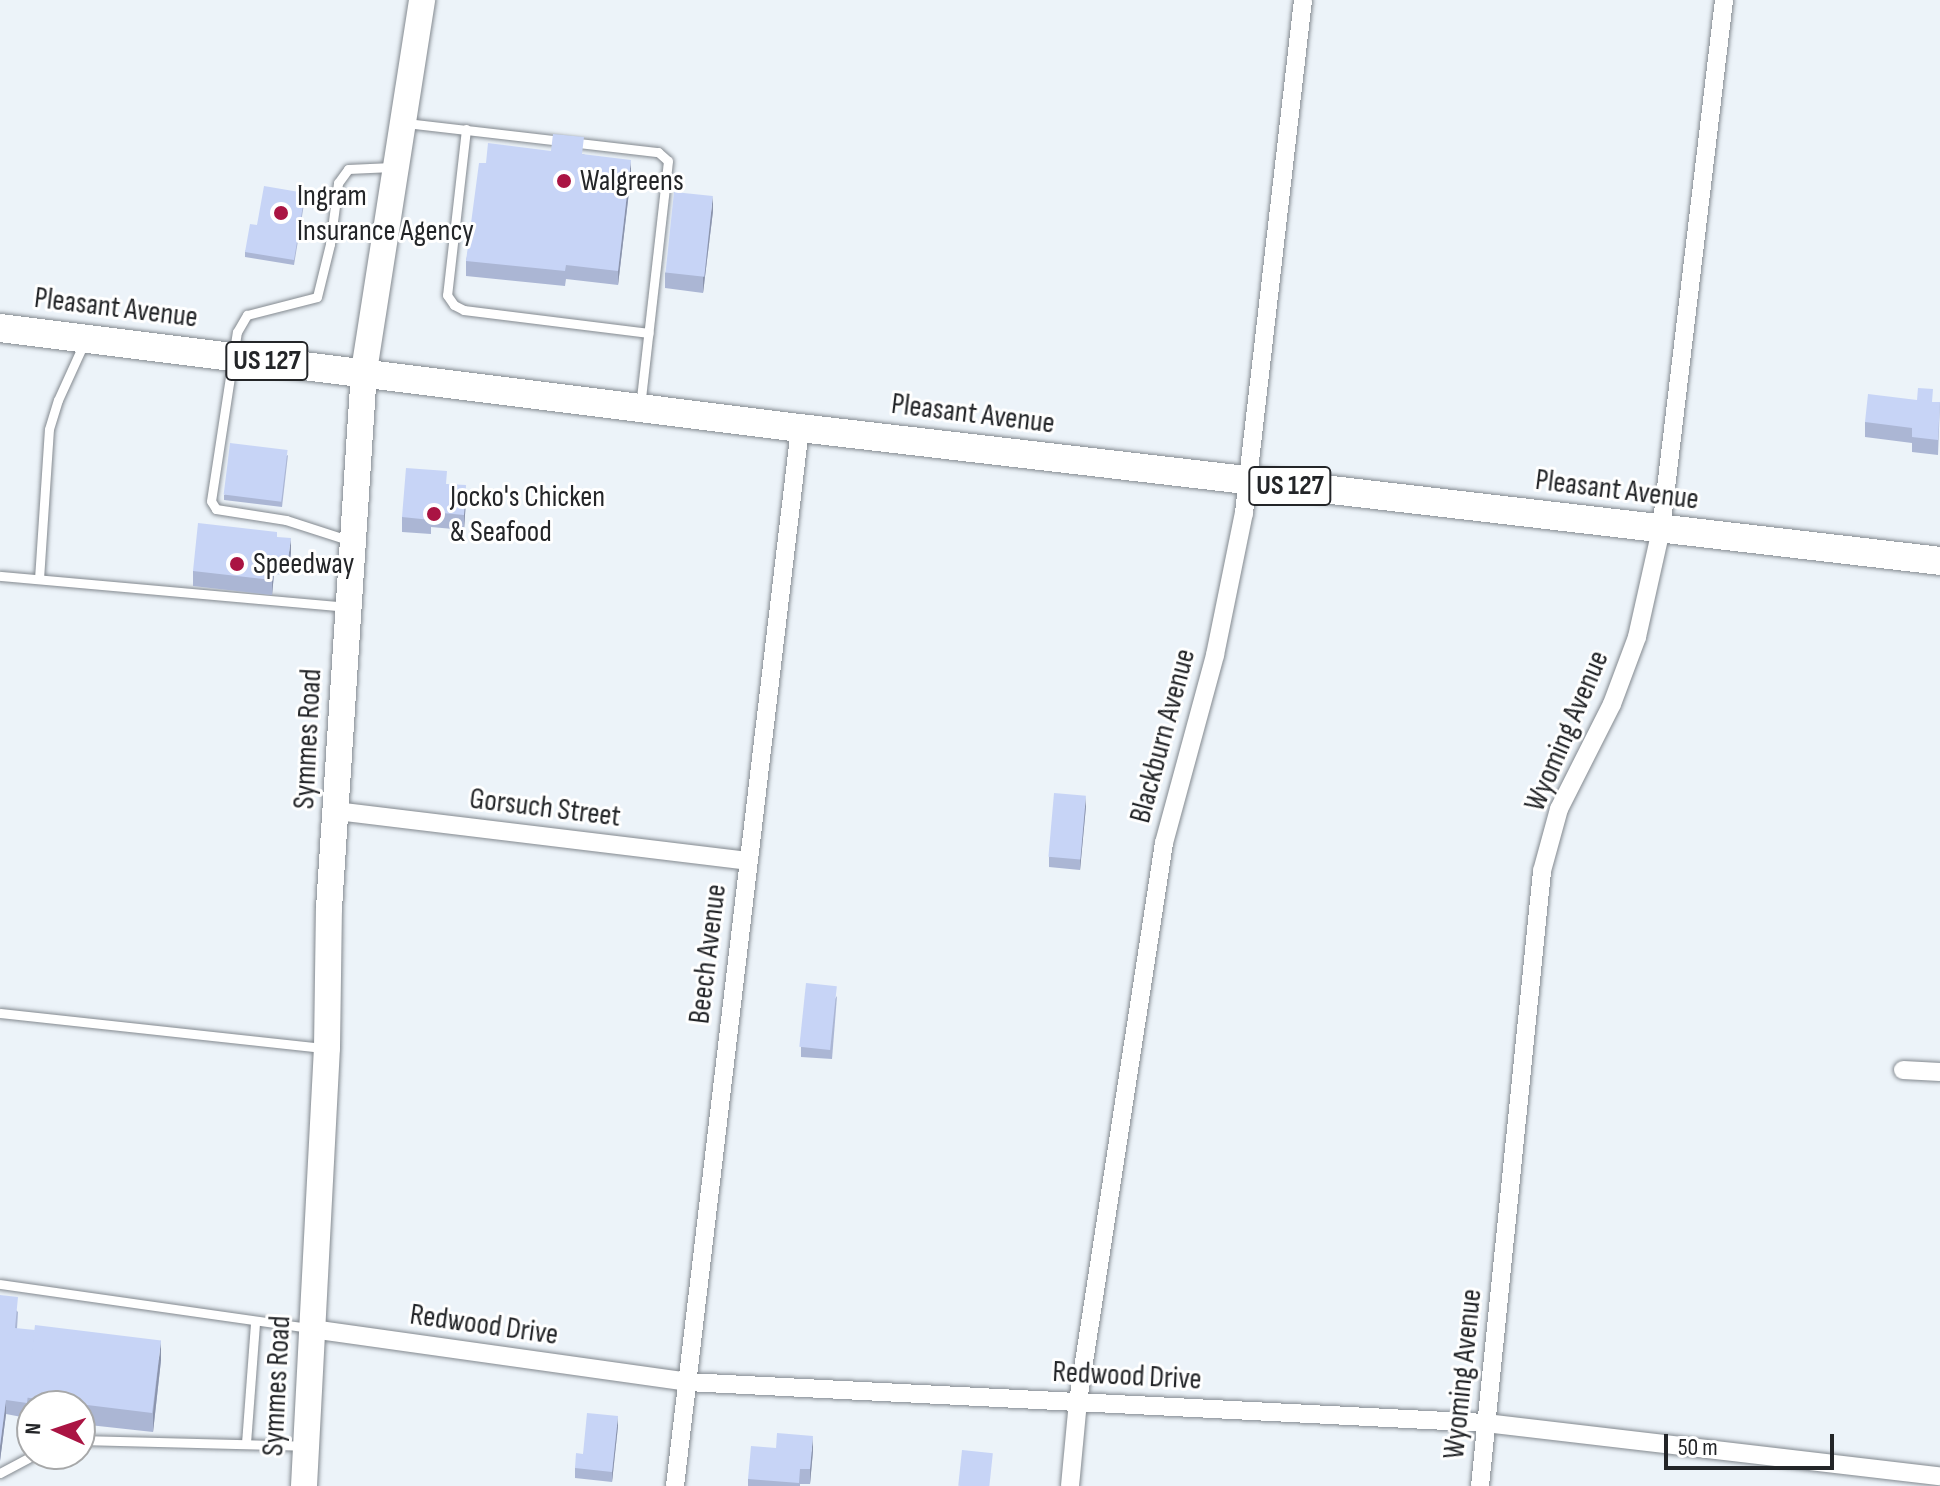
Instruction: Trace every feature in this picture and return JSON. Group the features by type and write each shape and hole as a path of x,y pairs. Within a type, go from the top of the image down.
{"main road":[{"name":"Pleasant Avenue","path":"0,328 364,371 800,428 1940,561"}],"street":[{"name":"Symmes Road","path":"304,1486 336,811 364,371 422,0"},
{"name":"Blackburn Avenue","path":"1070,1486 1078,1401 1164,843 1215,655 1244,513 1245,480 1303,0"},
{"name":"Wyoming Avenue","path":"1480,1486 1542,871 1559,809 1612,704 1637,637 1661,530 1724,0"},
{"name":"Beech Avenue","path":"675,1486 800,428"},
{"name":"Gorsuch Street","path":"336,811 747,861"},
{"path":"1903,1070 1940,1072"},
{"name":"Redwood Drive","path":"312,1329 687,1382 1486,1423 1940,1476"}],"lane":[{"path":"402,122 658,152 668,161 640,407"},
{"path":"466,129 447,295 454,305 464,310 649,333"},
{"path":"352,541 286,520 216,509 211,501 237,332 247,315 317,297 330,244 338,183 348,169 395,167"},
{"path":"39,579 49,429 58,400 86,339"},
{"path":"0,576 348,607"},
{"path":"0,1013 327,1048"},
{"path":"0,1284 312,1329"},
{"path":"246,1443 255,1322"},
{"path":"96,1440 306,1446"}],"building":[{"name":"Walgreens","path":"553,134 584,137 582,154 631,160 618,271 566,265 565,271 466,261 479,163 486,163 488,143 551,151"},
{"name":"Ingram Insurance Agency","path":"264,186 305,193 294,260 245,252 250,224 257,225"},
{"path":"674,192 713,196 704,277 666,273"},
{"path":"1918,388 1933,389 1932,402 1940,402 1938,440 1912,437 1912,428 1865,422 1868,394 1917,400"},
{"path":"230,443 288,450 281,502 224,495"},
{"name":"Jocko's Chicken & Seafood","path":"406,468 447,471 446,484 466,485 464,515 431,512 431,520 402,517"},
{"path":"198,523 277,532 277,537 291,538 288,560 274,559 272,580 193,571"},
{"path":"1054,793 1086,796 1080,860 1048,857"},
{"path":"806,983 837,986 830,1050 799,1047"},
{"path":"0,1295 18,1297 15,1328 35,1330 28,1390 16,1390 16,1401 6,1400 0,1446"},
{"path":"35,1325 161,1340 152,1413 96,1406 96,1390 27,1390"},
{"path":"587,1413 618,1416 612,1472 575,1468 576,1453 583,1454"},
{"path":"777,1433 813,1436 810,1469 800,1469 799,1483 748,1479 751,1446 776,1448"},
{"path":"962,1450 993,1453 989,1486 958,1486"}],"place":[{"name":"Walgreens","path":"564,181"},
{"name":"Ingram Insurance Agency","path":"281,213"},
{"name":"Jocko's Chicken & Seafood","path":"434,514"},
{"name":"Speedway","path":"237,564"}]}
